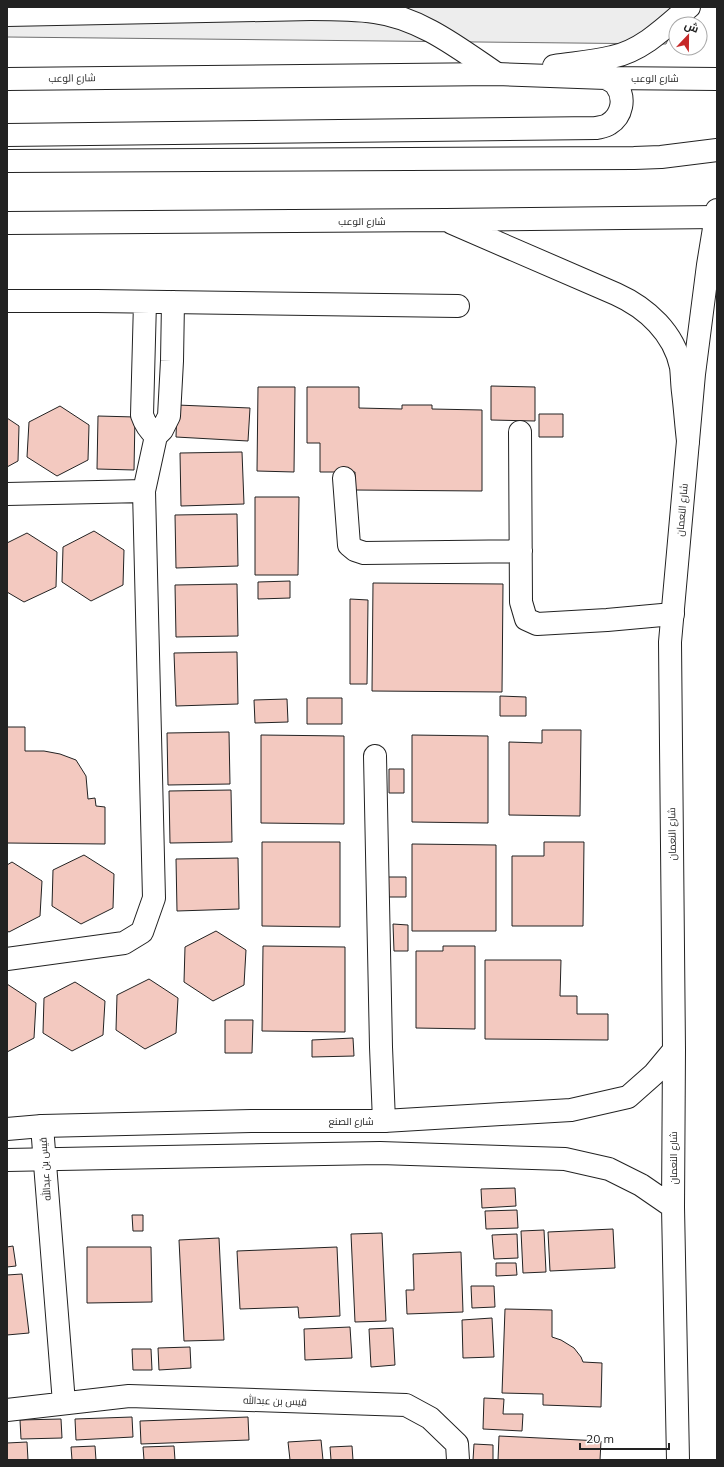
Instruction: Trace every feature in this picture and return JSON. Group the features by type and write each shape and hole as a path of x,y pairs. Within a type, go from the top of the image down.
{"street":[{"path":"7,15 311,9 352,9 377,12 401,18 424,28 446,40 497,74 613,57 654,37 689,7"},
{"name":"شارع الوعب","path":"7,79 497,74 606,78 717,78"},
{"path":"7,136 596,128 608,125 617,118 622,107 622,95 616,85 606,78"},
{"path":"7,161 634,158 662,157 717,150"},
{"name":"شارع الوعب","path":"7,223 446,220 717,214"},
{"name":"شارع النعمان","path":"678,1460 672,1207 674,1050 670,650 694,374 717,214"},
{"path":"446,220 630,300 645,311 663,330 675,349 681,368 688,441"},
{"path":"7,301 458,306"},
{"path":"145,302 142,416 150,431 156,436"},
{"path":"7,959 124,943 142,932 154,898 144,491 156,436 162,430 169,416 173,302"},
{"path":"520,432 521,602 526,619 537,624 672,614"},
{"path":"344,478 349,545 356,550 364,553 521,551"},
{"path":"7,494 144,491"},
{"path":"375,756 384,1122"},
{"name":"شارع الصنع","path":"7,1129 42,1126 251,1121 384,1122 571,1110 628,1097 654,1074 674,1050"},
{"name":"قيس بن عبدالله","path":"42,1126 64,1403"},
{"path":"7,1160 380,1153 565,1159 609,1170 641,1185 672,1207"},
{"name":"قيس بن عبدالله","path":"7,1410 129,1396 406,1405 430,1418 457,1444 458,1460"}],"shaded area":[{"path":"7,7 682,7 678,16 668,16 668,39 666,44 7,37"}],"building":[{"path":"491,386 535,387 535,421 491,420"},
{"path":"258,387 295,387 294,472 257,471"},
{"path":"307,387 359,387 359,408 402,409 402,405 432,405 432,409 482,410 482,491 355,490 355,472 320,472 320,443 307,443"},
{"path":"177,405 250,408 248,441 176,437"},
{"path":"60,406 89,425 88,460 57,476 27,457 29,422"},
{"path":"539,414 563,414 563,437 539,437"},
{"path":"98,416 135,417 134,470 97,469"},
{"path":"7,418 19,426 18,461 7,467"},
{"path":"242,452 244,504 181,506 180,453"},
{"path":"255,497 299,497 298,575 255,575"},
{"path":"237,514 238,566 176,568 175,515"},
{"path":"94,531 124,550 123,585 91,601 62,582 63,547"},
{"path":"27,533 57,552 56,587 24,602 7,592 7,543"},
{"path":"290,581 290,598 258,599 258,582"},
{"path":"373,583 503,584 502,692 372,691"},
{"path":"237,584 238,636 176,637 175,585"},
{"path":"350,599 368,600 367,684 350,684"},
{"path":"237,652 238,704 176,706 174,653"},
{"path":"500,696 526,697 526,716 500,716"},
{"path":"307,698 342,698 342,724 307,724"},
{"path":"287,699 288,722 255,723 254,700"},
{"path":"7,727 25,727 25,751 44,751 60,754 76,760 86,776 88,799 95,798 96,806 105,807 105,844 7,843"},
{"path":"542,730 581,730 580,816 509,815 509,742 542,743"},
{"path":"229,732 230,784 168,785 167,733"},
{"path":"261,735 344,736 344,824 261,823"},
{"path":"412,735 488,736 488,823 412,822"},
{"path":"389,769 404,769 404,793 389,793"},
{"path":"231,790 232,842 170,843 169,791"},
{"path":"262,842 340,842 340,927 262,926"},
{"path":"544,842 584,842 583,926 512,926 512,856 544,856"},
{"path":"412,844 496,845 496,931 412,931"},
{"path":"84,855 114,874 113,908 81,924 52,906 53,870"},
{"path":"238,858 239,909 177,911 176,859"},
{"path":"12,862 42,881 40,916 9,932 7,931 7,865"},
{"path":"388,877 406,877 406,897 388,897"},
{"path":"393,924 408,925 408,951 394,951"},
{"path":"216,931 246,950 244,985 213,1001 184,982 185,947"},
{"path":"263,946 345,947 345,1032 262,1031"},
{"path":"443,946 475,946 475,1029 416,1028 416,951 443,951"},
{"path":"485,960 561,960 560,996 577,996 577,1014 608,1014 608,1040 485,1039"},
{"path":"149,979 178,998 176,1033 145,1049 116,1030 117,995"},
{"path":"75,982 105,1001 103,1035 72,1051 43,1033 44,998"},
{"path":"7,984 36,1003 34,1038 7,1052"},
{"path":"225,1020 253,1020 252,1053 225,1053"},
{"path":"353,1038 354,1056 312,1057 312,1040"},
{"path":"515,1188 516,1206 482,1208 481,1189"},
{"path":"517,1210 518,1228 486,1229 485,1211"},
{"path":"132,1215 143,1215 143,1231 133,1231"},
{"path":"613,1229 615,1268 550,1271 548,1232"},
{"path":"544,1230 546,1272 523,1273 521,1231"},
{"path":"382,1233 386,1321 355,1322 351,1234"},
{"path":"517,1234 518,1258 494,1259 492,1235"},
{"path":"219,1238 224,1340 184,1341 179,1240"},
{"path":"13,1246 16,1266 7,1267 7,1247"},
{"path":"87,1247 151,1247 152,1302 87,1303"},
{"path":"337,1247 340,1316 299,1318 298,1307 240,1309 237,1251"},
{"path":"461,1252 463,1312 407,1314 406,1290 414,1290 413,1254"},
{"path":"496,1263 516,1263 517,1275 496,1276"},
{"path":"22,1274 29,1333 7,1335 7,1275"},
{"path":"471,1286 494,1286 495,1307 472,1308"},
{"path":"505,1309 552,1310 552,1337 561,1340 574,1348 583,1362 602,1363 601,1407 543,1405 543,1394 502,1393"},
{"path":"492,1318 494,1357 463,1358 462,1320"},
{"path":"350,1327 352,1358 305,1360 304,1329"},
{"path":"393,1328 395,1365 371,1367 369,1329"},
{"path":"190,1347 191,1368 159,1370 158,1348"},
{"path":"132,1349 151,1349 152,1370 133,1370"},
{"path":"484,1398 504,1399 503,1414 523,1414 522,1431 483,1429"},
{"path":"132,1417 133,1437 76,1440 75,1419"},
{"path":"248,1417 249,1440 141,1444 140,1421"},
{"path":"61,1419 62,1438 21,1439 20,1420"},
{"path":"499,1436 601,1441 600,1460 498,1460"},
{"path":"321,1440 323,1460 290,1460 288,1442"},
{"path":"27,1442 28,1460 7,1460 7,1443"},
{"path":"474,1444 493,1445 493,1460 473,1460"},
{"path":"95,1446 96,1460 72,1460 71,1447"},
{"path":"174,1446 175,1460 144,1460 143,1447"},
{"path":"352,1446 353,1460 331,1460 330,1447"}]}
